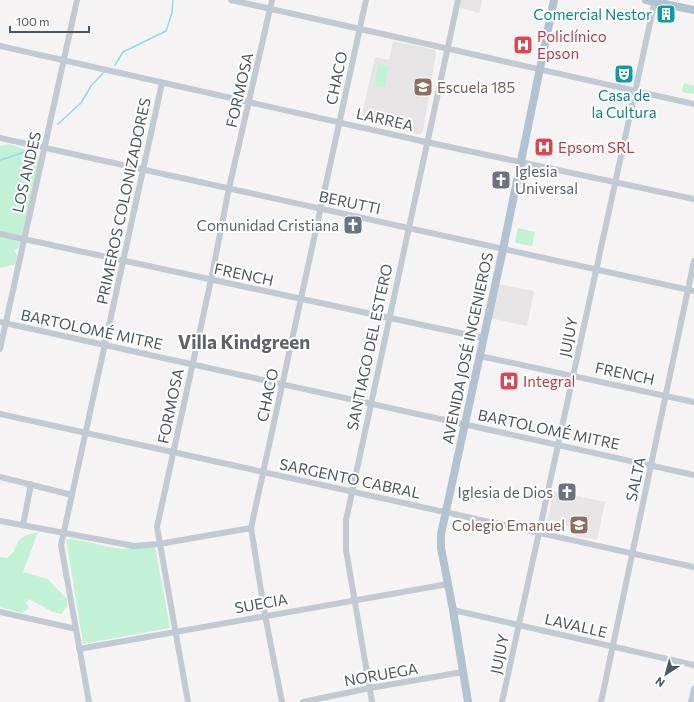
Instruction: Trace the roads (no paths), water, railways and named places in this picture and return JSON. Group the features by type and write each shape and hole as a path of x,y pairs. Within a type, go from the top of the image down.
{"main road":[{"name":"AVENIDA JOSÉ INGENIEROS","path":"468,702 440,541 503,249 554,0"},
{"path":"652,0 694,10"}],"street":[{"name":"LOS ANDES","path":"0,348 3,323 24,241 77,0"},
{"path":"232,0 694,104"},
{"name":"FORMOSA","path":"188,702 156,527 174,453 229,188 272,0"},
{"name":"CHACO","path":"282,702 265,615 251,528 366,0"},
{"name":"SANTIAGO DEL ESTERO","path":"372,702 346,550 346,520 407,228 458,0"},
{"name":"JUJUY","path":"502,702 595,269 635,91 652,0"},
{"name":"LARREA","path":"0,46 426,142 694,199"},
{"name":"PRIMEROS COLONIZADORES","path":"89,702 61,545 162,82"},
{"name":"BERUTTI","path":"0,138 691,290"},
{"name":"FRENCH","path":"0,234 24,241 483,338"},
{"name":"SALTA","path":"601,702 652,465 664,395 691,290 694,261"},
{"name":"BARTOLOMÉ MITRE","path":"3,323 694,475"},
{"name":"FRENCH","path":"480,356 694,402"},
{"name":"SARGENTO CABRAL","path":"0,414 694,567"},
{"path":"0,477 72,495"},
{"path":"22,525 31,484"},
{"path":"0,521 125,545 159,544 251,528"},
{"name":"SUECIA","path":"79,649 265,615 448,584"},
{"name":"LAVALLE","path":"453,610 694,665"},
{"path":"0,612 76,629"},
{"name":"NORUEGA","path":"303,702 370,688 463,672"},
{"path":"691,702 694,689"}],"waterway":[{"path":"115,65 123,52 166,31 172,13 173,0"},
{"path":"58,124 81,103 91,86 104,72"},
{"path":"0,160 34,149"}],"place":[{"name":"Comercial Nestor","path":"666,14"},
{"name":"Policlínico Epson","path":"523,45"},
{"name":"Casa de la Cultura","path":"624,74"},
{"name":"Escuela 185","path":"423,87"},
{"name":"Epsom SRL","path":"544,147"},
{"name":"Iglesia Universal","path":"501,180"},
{"name":"Comunidad Cristiana","path":"353,225"},
{"name":"Integral","path":"509,381"},
{"name":"Iglesia de Dios","path":"567,492"},
{"name":"Colegio Emanuel","path":"579,525"}],"district":[{"name":"Villa Kindgreen","path":"244,341"}]}
